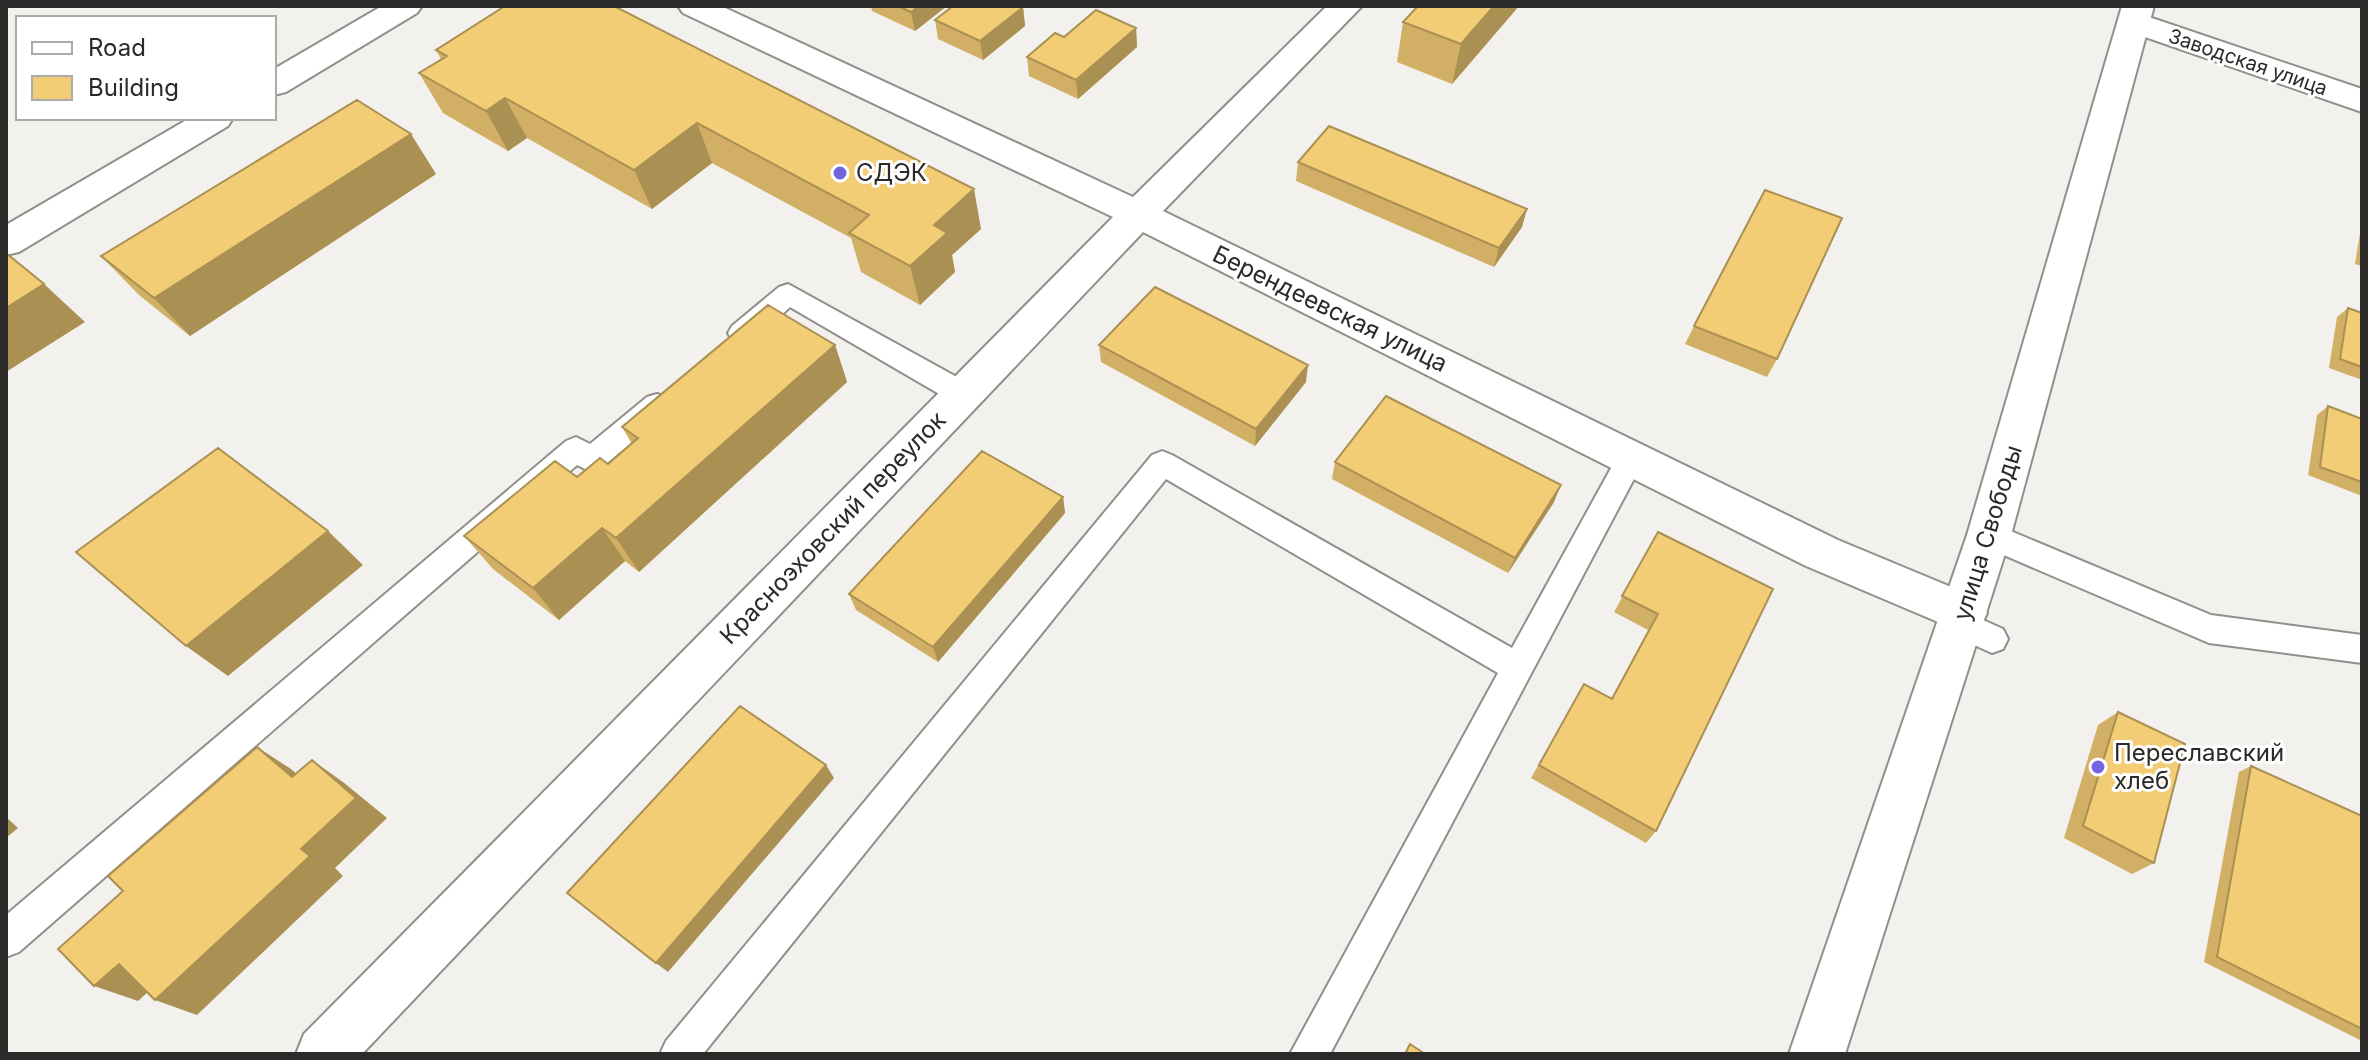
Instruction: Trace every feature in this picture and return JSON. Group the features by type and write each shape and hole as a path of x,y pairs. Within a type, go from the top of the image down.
{"street":[{"path":"276,83 406,6"},
{"name":"Берендеевская улица","path":"694,6 1138,214 1972,626"},
{"name":"Красноэховский переулок","path":"324,1054 1138,214 1346,6"},
{"name":"Заводская улица","path":"2136,14 2362,101"},
{"name":"улица Свободы","path":"1817,1054 1972,626 1989,535 2136,14"},
{"path":"6,242 213,120"}],"lane":[{"path":"719,352 788,294 963,394"},
{"path":"6,939 576,449 591,460 684,382"},
{"path":"1309,1054 1631,458"},
{"path":"679,1054 1162,463 1519,669"},
{"path":"1989,535 2209,629 2362,649"}],"building":[{"path":"505,6 614,6 974,189 934,225 947,233 910,266 849,233 869,215 697,123 634,170 505,98 486,111 419,73 447,56 436,50"},
{"path":"898,6 919,6 911,12"},
{"path":"953,6 1023,7 980,41 935,20"},
{"path":"1418,6 1494,6 1461,44 1403,22"},
{"path":"1096,10 1136,28 1076,80 1027,57 1055,33 1064,37"},
{"path":"357,100 411,134 154,298 101,256"},
{"path":"1329,126 1527,209 1499,248 1298,162"},
{"path":"1765,190 1842,218 1777,359 1694,326"},
{"path":"6,253 44,284 6,308"},
{"path":"1155,287 1308,365 1256,429 1099,345"},
{"path":"768,305 835,345 616,538 602,528 533,588 464,536 555,461 577,477 600,458 608,464 638,438 622,427"},
{"path":"2348,308 2362,313 2362,367 2340,359"},
{"path":"1386,396 1561,485 1515,558 1335,462"},
{"path":"2328,406 2362,419 2362,482 2320,467"},
{"path":"218,448 328,531 186,646 76,552"},
{"path":"982,451 1063,497 933,647 849,594"},
{"path":"1658,532 1773,589 1656,831 1539,765 1584,684 1612,699 1658,614 1622,596"},
{"path":"740,706 826,765 656,963 567,893"},
{"path":"2118,712 2185,744 2154,863 2083,826"},
{"path":"257,747 292,777 312,760 356,798 301,849 310,856 155,1000 119,964 94,986 58,949 123,891 108,876"},
{"path":"2251,766 2362,816 2362,1029 2217,957"},
{"path":"1410,1044 1425,1054 1405,1054"}],"place":[{"name":"СДЭК","path":"840,173"},
{"name":"Переславский хлеб","path":"2098,767"}]}
